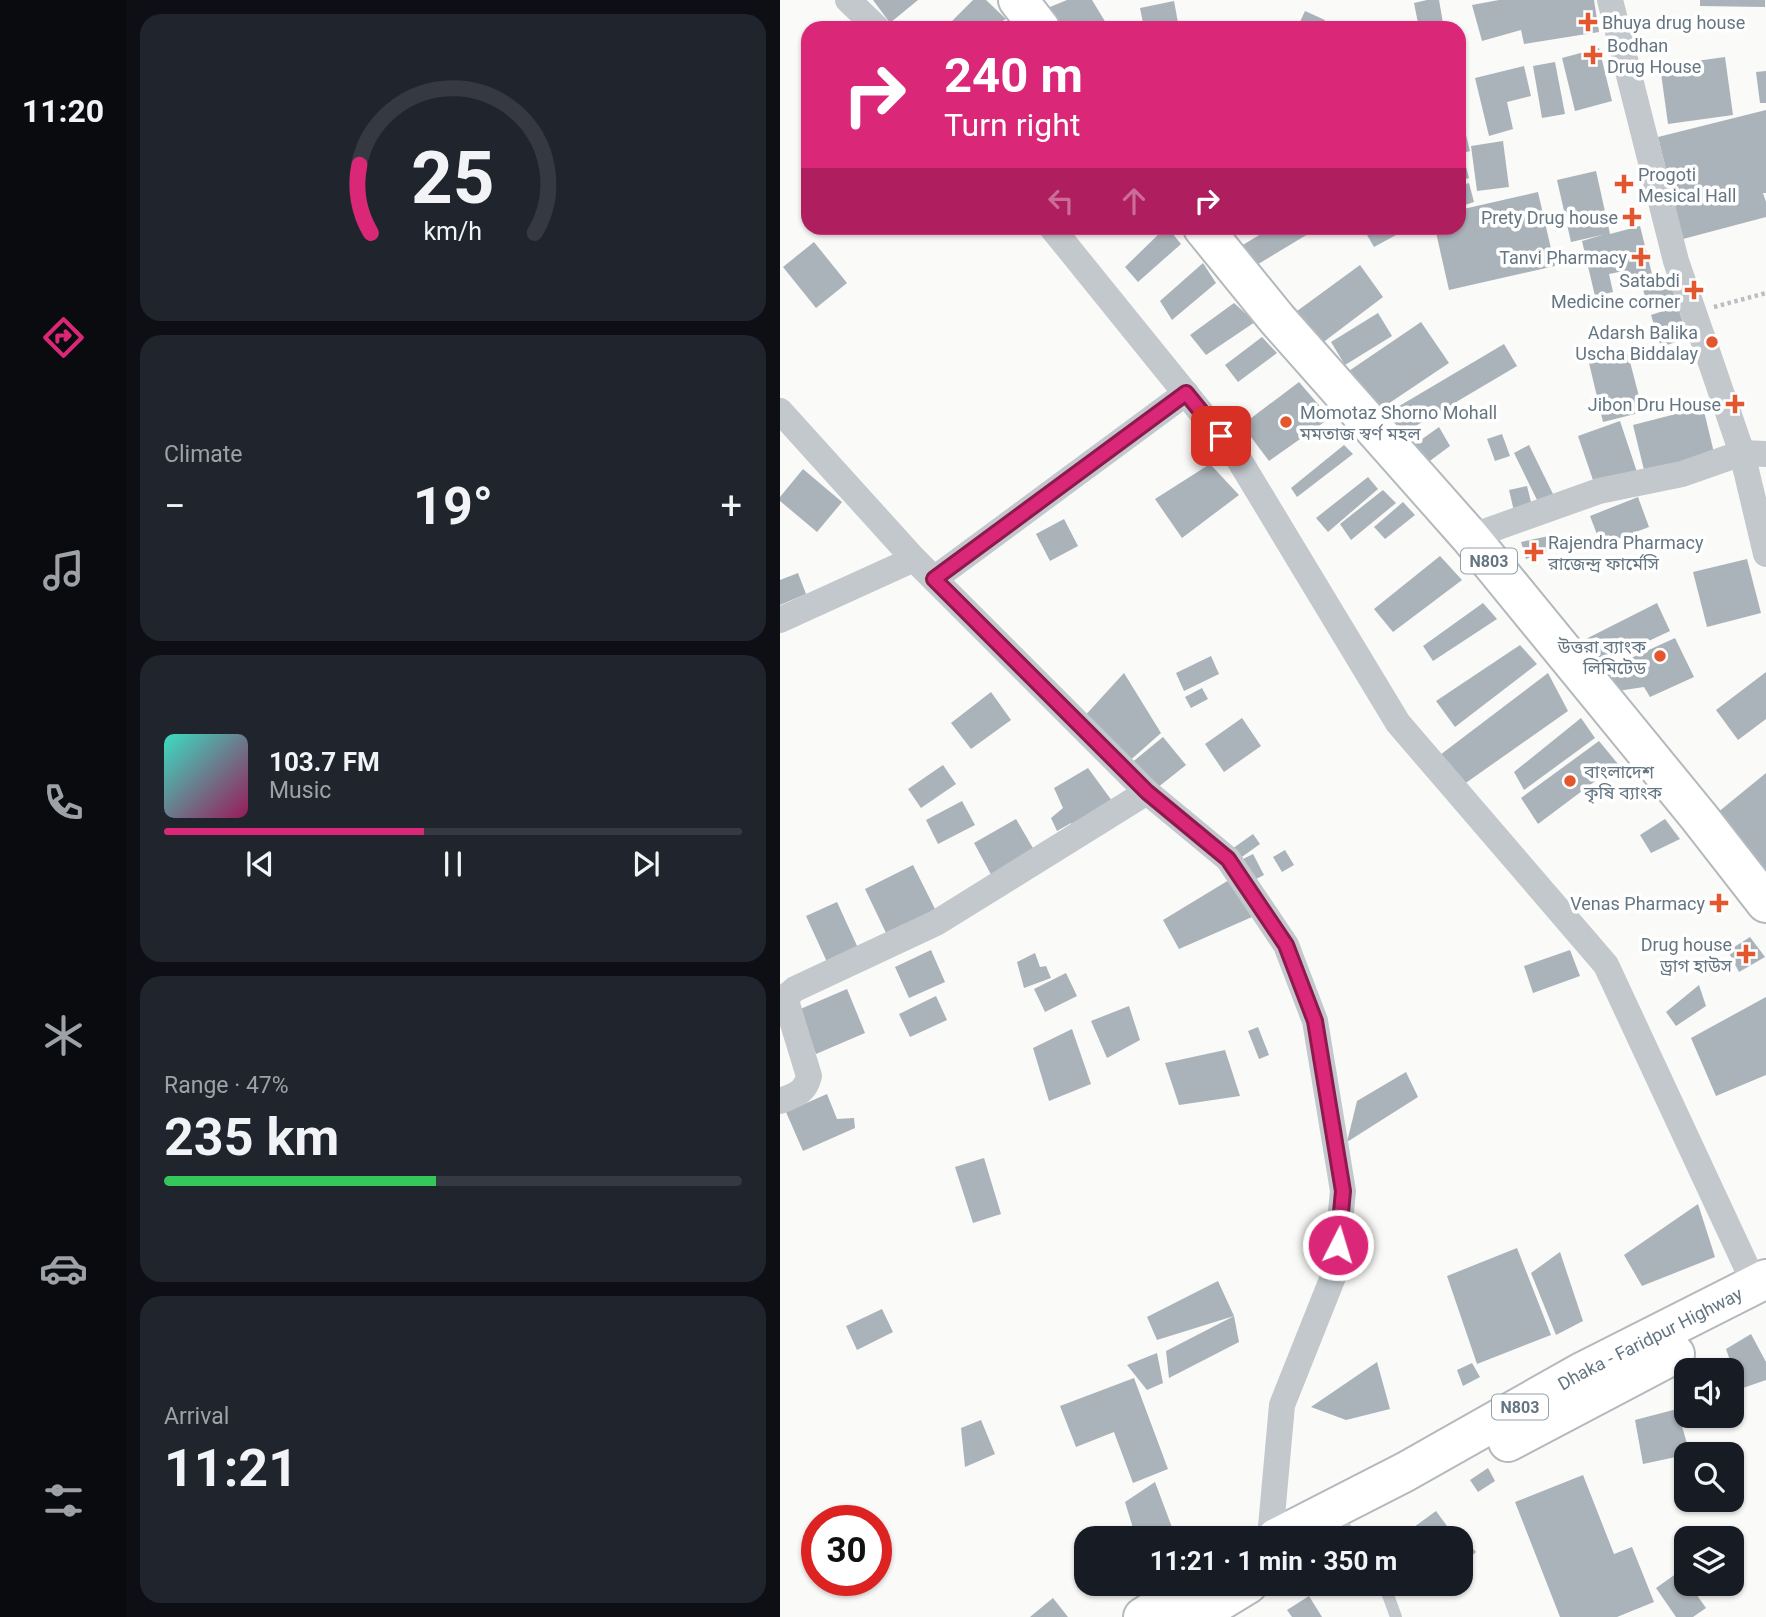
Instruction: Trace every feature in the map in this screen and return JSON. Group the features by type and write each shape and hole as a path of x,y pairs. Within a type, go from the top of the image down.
{"highway":[{"path":"1018,0 1034,21"},
{"name":"N803","path":"1209,235 1278,319 1470,537 1765,903"},
{"name":"Dhaka - Faridpur Highway","path":"1359,1526 1588,1401 1762,1289"},
{"name":"Dhaka - Faridpur Highway","path":"1299,1526 1405,1472 1580,1373 1762,1289"},
{"path":"1143,1617 1173,1596"},
{"path":"1194,1617 1228,1596"}],"street":[{"path":"848,0 870,21"},
{"path":"1610,0 1676,261 1693,312 1753,454 1765,554"},
{"path":"1058,235 1238,458 1398,723 1606,965 1762,1289"},
{"path":"934,579 1186,393"},
{"path":"780,411 914,559 1147,792 1228,859 1286,945 1315,1021 1343,1191 1335,1272 1282,1405 1270,1526"},
{"path":"1470,537 1599,491 1682,474 1753,454"},
{"path":"780,621 914,559"},
{"path":"780,1101 807,1086 809,1076 787,1004 788,995 795,989 936,923 1147,792"}],"lane":[{"path":"1388,1596 1396,1617"}],"path":[{"path":"1693,312 1765,293"}],"building":[{"path":"873,0 918,0 892,21 889,21"},
{"path":"973,0 986,0 1006,19 1003,21 952,21"},
{"path":"1067,0 1092,0 1105,21 1054,21 1045,9"},
{"path":"1439,0 1443,21 1418,21 1414,3"},
{"path":"1499,0 1594,0 1599,32 1524,44 1521,30 1482,41 1472,5"},
{"path":"1700,0 1765,0 1765,7 1700,6"},
{"path":"1174,1 1178,21 1143,21 1140,8"},
{"path":"1305,11 1325,20 1324,21 1300,21"},
{"path":"1599,48 1612,101 1575,111 1562,58"},
{"path":"1725,57 1733,115 1668,124 1660,66"},
{"path":"1555,62 1565,114 1542,118 1533,66"},
{"path":"1524,66 1531,96 1507,102 1513,129 1489,136 1475,78"},
{"path":"1766,71 1766,103 1760,103 1756,72"},
{"path":"1766,110 1766,193 1763,193 1766,217 1683,239 1658,137"},
{"path":"1466,135 1470,151 1466,152"},
{"path":"1503,141 1509,187 1477,191 1471,146"},
{"path":"1596,171 1610,234 1640,226 1654,282 1628,288 1624,271 1609,274 1613,292 1595,296 1582,241 1602,235 1571,242 1557,180"},
{"path":"1469,183 1474,202 1466,205 1466,184"},
{"path":"1538,192 1555,266 1449,290 1437,235 1466,235 1466,208"},
{"path":"1158,235 1174,235 1181,244 1138,282 1125,267"},
{"path":"1259,235 1306,235 1250,269 1236,249"},
{"path":"1367,235 1396,235 1374,247"},
{"path":"814,242 847,283 816,308 783,267"},
{"path":"1203,263 1216,283 1172,320 1160,301"},
{"path":"1360,265 1383,297 1317,347 1293,314"},
{"path":"1670,282 1688,338 1661,347 1651,315 1666,310 1663,300 1648,305 1643,290"},
{"path":"1234,303 1255,322 1206,355 1190,335"},
{"path":"1378,313 1392,336 1345,365 1331,342"},
{"path":"1421,322 1449,363 1370,416 1343,375"},
{"path":"1262,337 1277,353 1238,382 1225,365"},
{"path":"1504,344 1517,366 1392,440 1379,418"},
{"path":"1628,354 1643,412 1603,422 1589,363"},
{"name":"Momotaz Shorno Mohall মমতাজ স্বর্ণ মহল","path":"1299,382 1330,418 1269,461 1242,425"},
{"path":"1703,407 1715,457 1645,474 1633,425"},
{"path":"1620,421 1637,472 1595,486 1578,436"},
{"path":"1439,427 1450,446 1423,466 1411,447"},
{"path":"1502,434 1510,456 1495,461 1487,439"},
{"path":"1344,445 1353,454 1297,497 1291,488"},
{"path":"1529,445 1554,496 1539,504 1514,453"},
{"path":"1210,464 1239,495 1182,538 1155,499"},
{"path":"803,469 842,502 817,532 780,501 780,497"},
{"path":"1368,477 1378,489 1328,532 1316,518"},
{"path":"1527,486 1532,506 1514,511 1509,490"},
{"path":"1383,490 1396,503 1351,540 1340,524"},
{"path":"1638,497 1649,527 1601,545 1590,516"},
{"path":"1403,502 1415,515 1385,539 1374,527"},
{"path":"1064,519 1078,546 1050,561 1036,534"},
{"name":"Rajendra Pharmacy রাজেন্দ্র ফার্মেসি","path":"1558,534 1563,545 1526,559 1521,542"},
{"path":"1440,556 1462,580 1393,632 1374,609"},
{"path":"1747,559 1761,613 1707,627 1693,572"},
{"path":"798,573 806,594 780,605 780,580"},
{"path":"1483,603 1497,619 1433,661 1423,646"},
{"path":"1657,603 1670,631 1593,667 1576,644"},
{"name":"উত্তরা ব্যাংক লিমিটেড","path":"1675,638 1694,677 1650,697 1644,687 1611,692 1596,674"},
{"path":"1520,645 1537,664 1455,727 1436,701"},
{"path":"1211,656 1219,674 1184,691 1176,673"},
{"path":"1766,672 1766,719 1738,740 1716,710"},
{"path":"1124,673 1161,733 1126,764 1081,720"},
{"path":"1548,673 1568,711 1460,787 1440,755"},
{"path":"1202,688 1208,699 1191,708 1185,697"},
{"path":"991,692 1011,720 971,749 951,723"},
{"path":"1242,718 1261,746 1224,772 1205,744"},
{"path":"1581,718 1595,738 1524,790 1514,772"},
{"path":"1163,737 1186,765 1152,792 1130,764"},
{"name":"বাংলাদেশ কৃষি ব্যাংক","path":"1599,741 1618,764 1538,824 1521,798"},
{"path":"943,765 956,784 921,808 908,789"},
{"path":"1088,768 1115,805 1073,829 1071,823 1057,831 1051,818 1063,808 1054,788"},
{"path":"1766,773 1766,868 1753,879 1706,822"},
{"path":"962,801 975,825 938,844 926,820"},
{"path":"1016,819 1037,855 994,880 974,843"},
{"path":"1665,819 1680,839 1651,853 1640,835"},
{"path":"1253,834 1260,844 1239,859 1232,849"},
{"path":"1285,850 1294,865 1282,872 1273,857"},
{"path":"1253,854 1264,875 1250,882 1239,861"},
{"path":"913,865 937,913 888,937 865,889"},
{"path":"1229,880 1252,917 1179,949 1163,920"},
{"path":"837,902 858,948 827,962 806,916"},
{"name":"Drug house ড্রাগ হাউস","path":"1750,937 1765,957 1739,972 1728,951"},
{"path":"931,950 945,982 909,998 895,967"},
{"path":"1570,950 1580,976 1533,993 1524,966"},
{"path":"1035,953 1040,967 1046,966 1051,978 1024,988 1017,962"},
{"path":"1066,973 1077,996 1045,1012 1034,989"},
{"path":"1699,985 1706,1006 1676,1026 1666,1012"},
{"path":"847,989 865,1033 816,1054 798,1010"},
{"path":"936,996 947,1020 910,1037 899,1014"},
{"path":"1766,997 1766,1075 1716,1096 1691,1038"},
{"path":"1129,1006 1140,1040 1107,1058 1091,1021"},
{"path":"1258,1027 1269,1055 1259,1059 1248,1031"},
{"path":"1072,1029 1091,1084 1049,1101 1033,1048"},
{"path":"1225,1050 1240,1096 1179,1105 1165,1063"},
{"path":"1406,1072 1418,1097 1347,1142 1357,1101"},
{"path":"827,1094 837,1119 854,1118 855,1128 803,1151 786,1112"},
{"path":"984,1158 1001,1214 973,1223 955,1167"},
{"path":"1698,1204 1715,1257 1642,1286 1624,1255"},
{"path":"1517,1248 1551,1335 1477,1364 1447,1276"},
{"path":"1560,1252 1583,1321 1556,1335 1531,1273"},
{"path":"1218,1281 1234,1316 1157,1340 1147,1317"},
{"path":"882,1309 893,1332 857,1350 846,1326"},
{"path":"1234,1316 1239,1342 1169,1378 1166,1351"},
{"path":"1751,1334 1766,1362 1766,1380 1744,1388 1744,1358 1729,1358 1726,1349"},
{"path":"1157,1353 1163,1383 1147,1390 1127,1365"},
{"path":"1377,1362 1390,1409 1346,1420 1311,1407"},
{"path":"1472,1363 1480,1377 1463,1386 1457,1370"},
{"path":"1134,1378 1168,1469 1133,1483 1114,1432 1076,1447 1060,1406"},
{"path":"1674,1410 1674,1428 1682,1428 1687,1442 1674,1442 1674,1457 1643,1464 1635,1420"},
{"path":"981,1420 995,1454 965,1467 961,1428"},
{"path":"1488,1468 1495,1481 1478,1492 1470,1480"},
{"path":"1583,1475 1614,1554 1632,1547 1654,1602 1617,1617 1560,1617 1515,1502"},
{"path":"1155,1482 1172,1526 1132,1526 1125,1502"},
{"path":"1436,1511 1447,1526 1415,1526"},
{"path":"1674,1575 1674,1596 1698,1596 1706,1608 1693,1617 1676,1617 1656,1588"},
{"path":"1309,1596 1322,1617 1292,1617 1287,1610"},
{"path":"1053,1598 1068,1617 1030,1617"}],"place":[{"name":"Bhuya drug house","path":"1588,22"},
{"name":"Bodhan Drug House","path":"1593,55"},
{"name":"Progoti Mesical Hall","path":"1624,184"},
{"name":"Prety Drug house","path":"1632,217"},
{"name":"Tanvi Pharmacy","path":"1641,257"},
{"name":"Satabdi Medicine corner","path":"1694,290"},
{"name":"Adarsh Balika Uscha Biddalay","path":"1712,342"},
{"name":"Jibon Dru House","path":"1735,404"},
{"name":"Momotaz Shorno Mohall মমতাজ স্বর্ণ মহল","path":"1286,422"},
{"name":"Rajendra Pharmacy রাজেন্দ্র ফার্মেসি","path":"1534,552"},
{"name":"উত্তরা ব্যাংক লিমিটেড","path":"1660,656"},
{"name":"বাংলাদেশ কৃষি ব্যাংক","path":"1570,781"},
{"name":"Venas Pharmacy","path":"1719,903"},
{"name":"Drug house ড্রাগ হাউস","path":"1746,954"}],"route":[{"path":"1221,436 1186,393 934,579 1147,792 1228,859 1286,945 1315,1021 1343,1191 1338,1245"}]}
